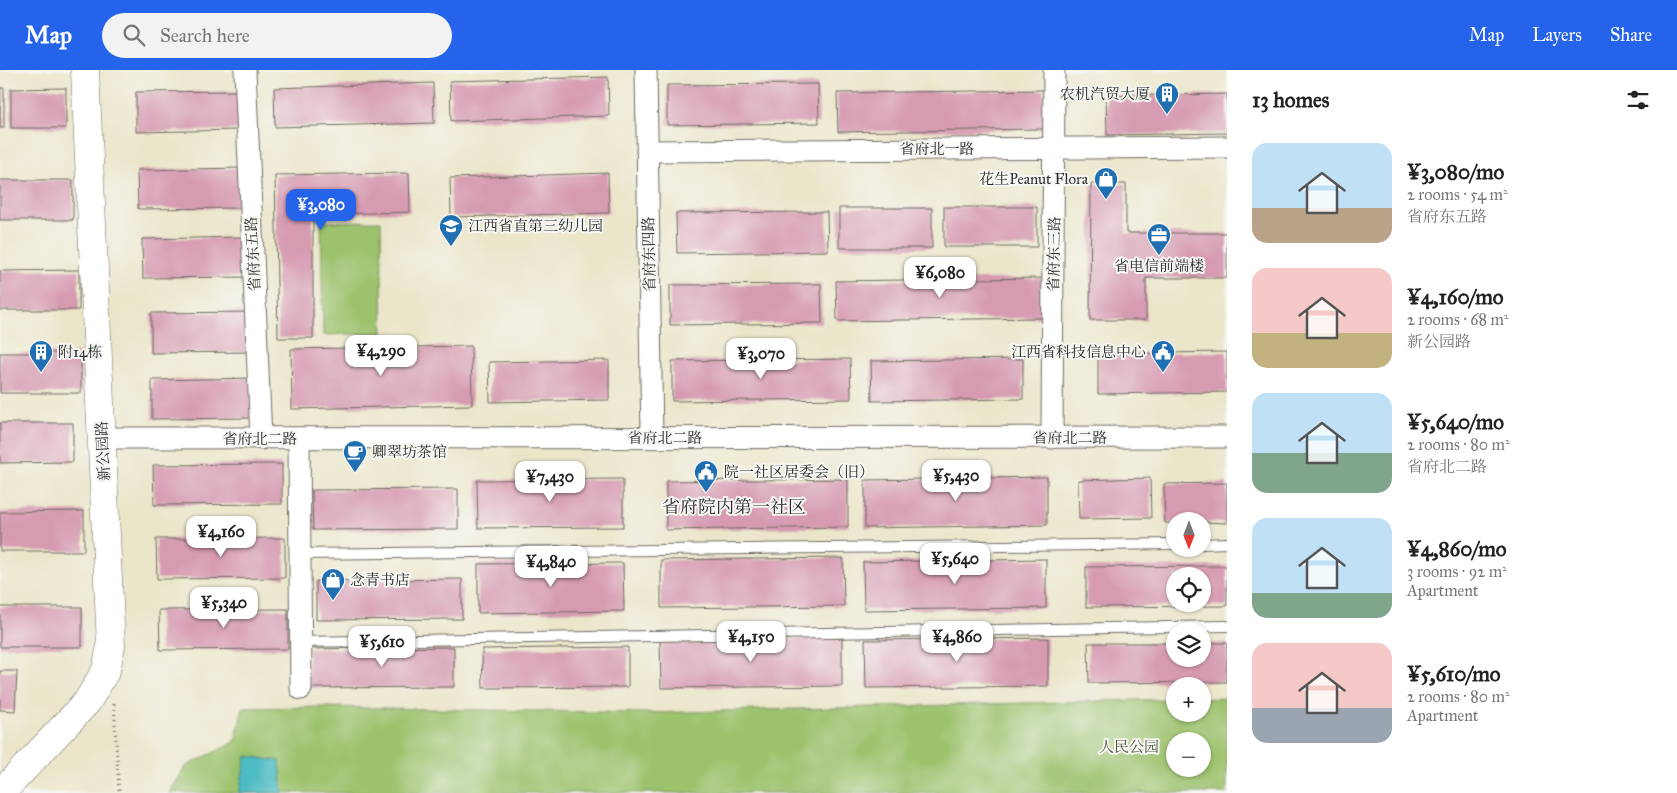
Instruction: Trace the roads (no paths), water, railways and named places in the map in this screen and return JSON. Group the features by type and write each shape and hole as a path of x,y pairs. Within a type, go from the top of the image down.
{"street":[{"name":"新公园路","path":"1,793 87,702 106,670 111,646 85,70"},
{"name":"省府东五路","path":"245,70 261,439"},
{"name":"省府东四路","path":"646,70 652,438"},
{"name":"省府东三路","path":"1052,438 1054,70"},
{"name":"省府北一路","path":"648,151 1227,147"},
{"name":"省府北二路","path":"102,438 1227,437"},
{"path":"299,439 302,689"}],"lane":[{"path":"1211,544 1227,543"},
{"path":"300,554 1166,544"},
{"path":"301,642 1227,626"}],"water":[{"path":"246,756 280,761 283,793 239,793"}],"place":[{"name":"农机汽贸大厦","path":"1167,115"},
{"name":"花生Peanut Flora","path":"1106,200"},
{"name":"江西省直第三幼儿园","path":"451,247"},
{"name":"省电信前端楼","path":"1159,256"},
{"name":"附14栋","path":"41,373"},
{"name":"江西省科技信息中心","path":"1163,373"},
{"name":"卿翠坊茶馆","path":"355,473"},
{"name":"院一社区居委会（旧）","path":"706,493"},
{"name":"念青书店","path":"333,601"}],"district":[{"name":"省府院内第一社区","path":"734,507"}],"park label":[{"name":"人民公园","path":"1129,747"}]}
